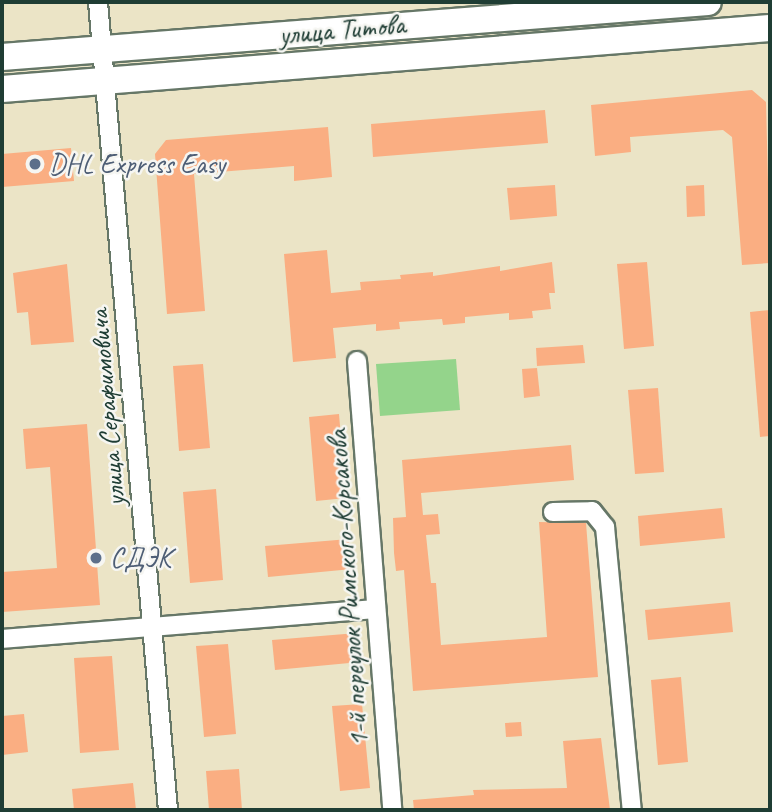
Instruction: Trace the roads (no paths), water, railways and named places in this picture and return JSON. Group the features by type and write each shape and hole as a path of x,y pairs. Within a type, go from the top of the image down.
{"main road":[{"name":"улица Титова","path":"2,57 708,2"},
{"name":"улица Титова","path":"2,89 770,28"}],"street":[{"name":"улица Серафимовича","path":"98,2 168,810"},
{"name":"1-й переулок Римского-Корсакова","path":"357,361 392,810"},
{"path":"552,512 592,511 605,527 632,810"},
{"path":"2,639 376,609"}],"place":[{"name":"DHL Express Easy","path":"35,164"},
{"name":"СДЭК","path":"96,558"}]}
